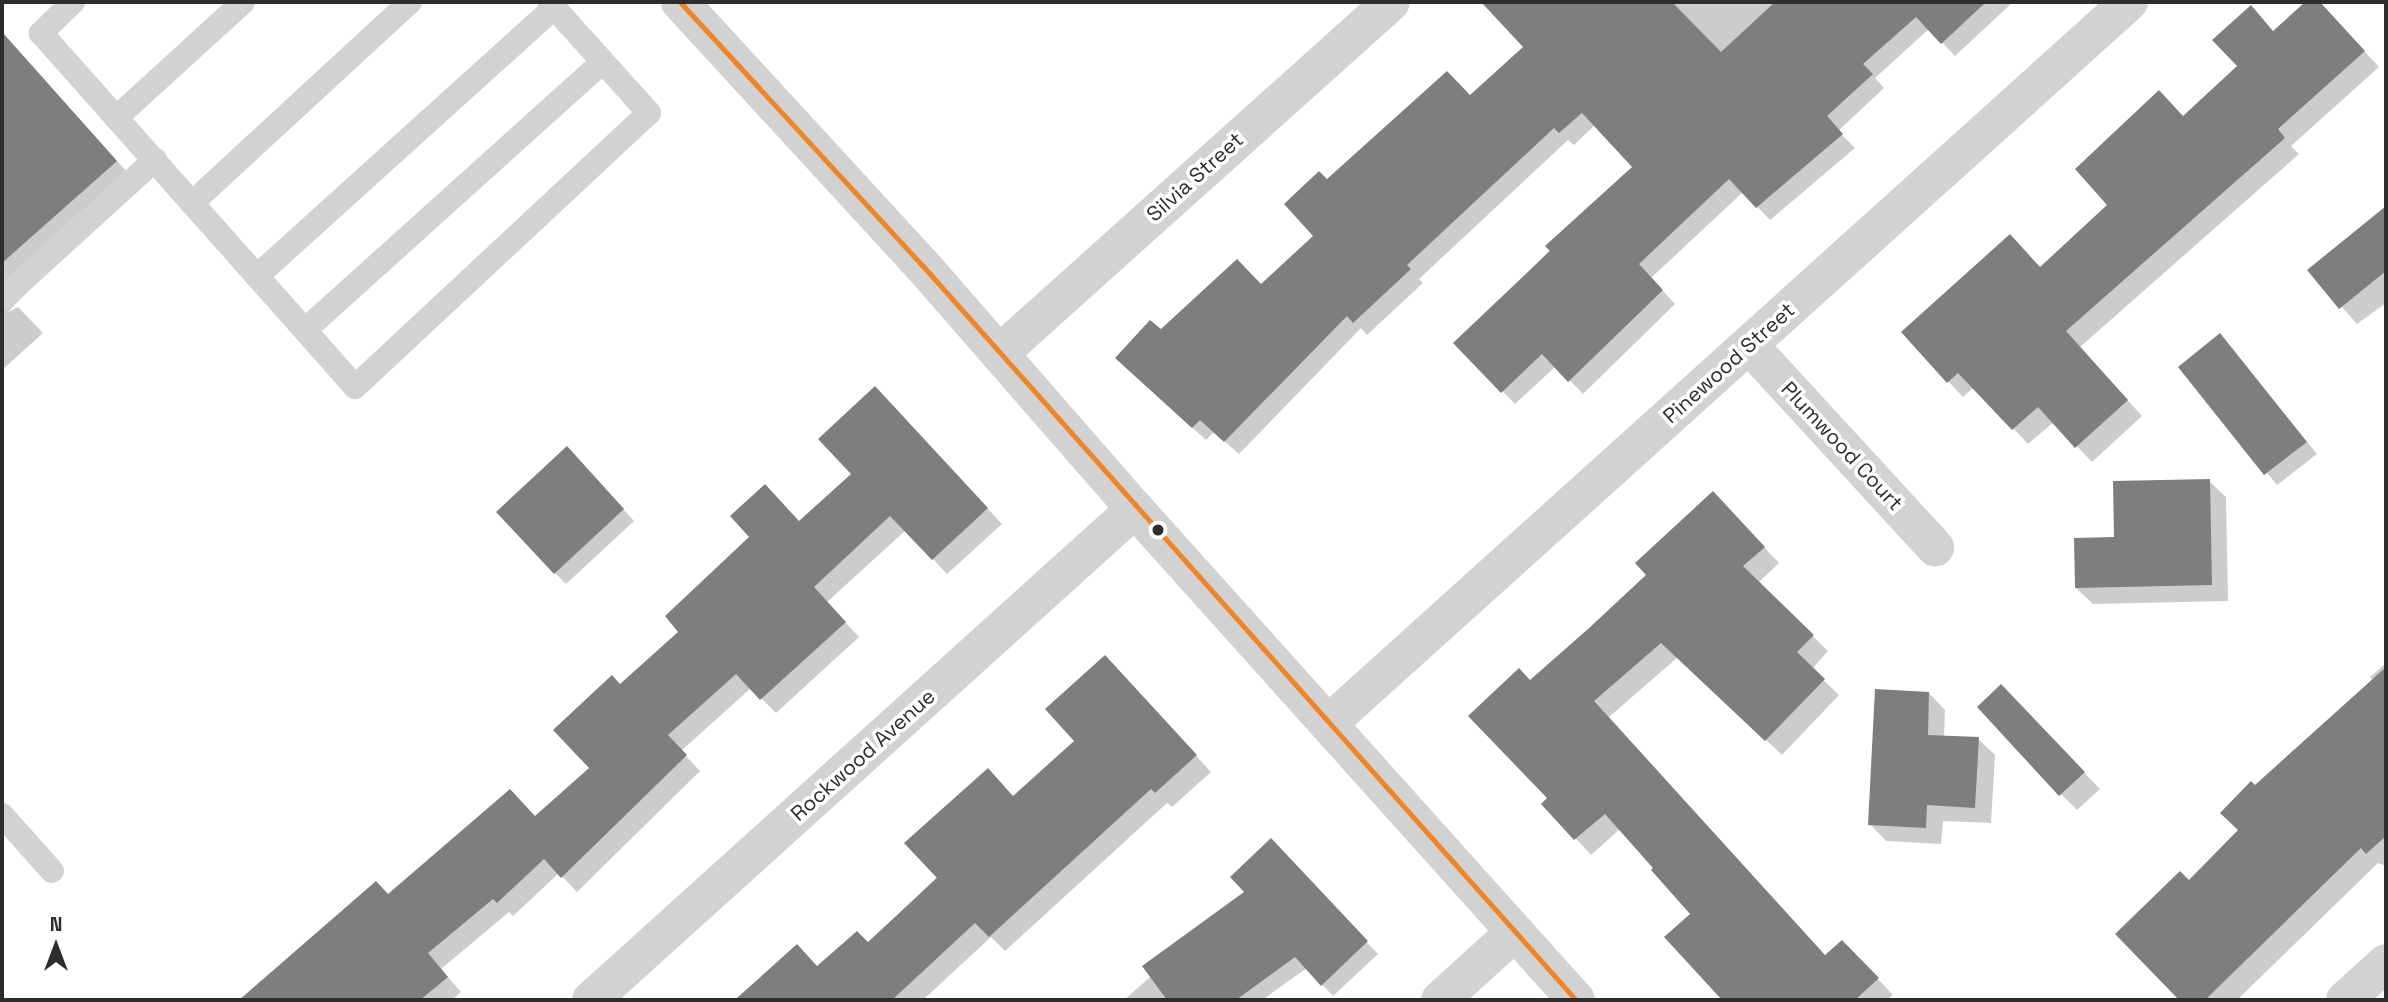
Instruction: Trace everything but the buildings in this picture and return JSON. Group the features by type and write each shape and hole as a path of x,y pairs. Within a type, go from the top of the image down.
{"street":[{"path":"680,2 1000,353 1135,509 1576,1000"},
{"name":"Silvia Street","path":"1000,353 1391,2"},
{"name":"Pinewood Street","path":"1329,723 2129,2"},
{"name":"Plumwood Court","path":"1749,345 1936,547"},
{"name":"Rockwood Avenue","path":"591,1000 1135,509"},
{"path":"1440,1000 1515,932"},
{"path":"2345,1000 2386,963"}],"lane":[{"path":"73,2 41,33 355,387 649,113 552,5 257,276"},
{"path":"116,118 243,2"},
{"path":"192,203 410,2"},
{"path":"305,330 603,62"},
{"path":"2,299 155,160"},
{"path":"2,815 52,872"}],"transit line":[{"path":"680,2 922,265 1576,1000"}]}
